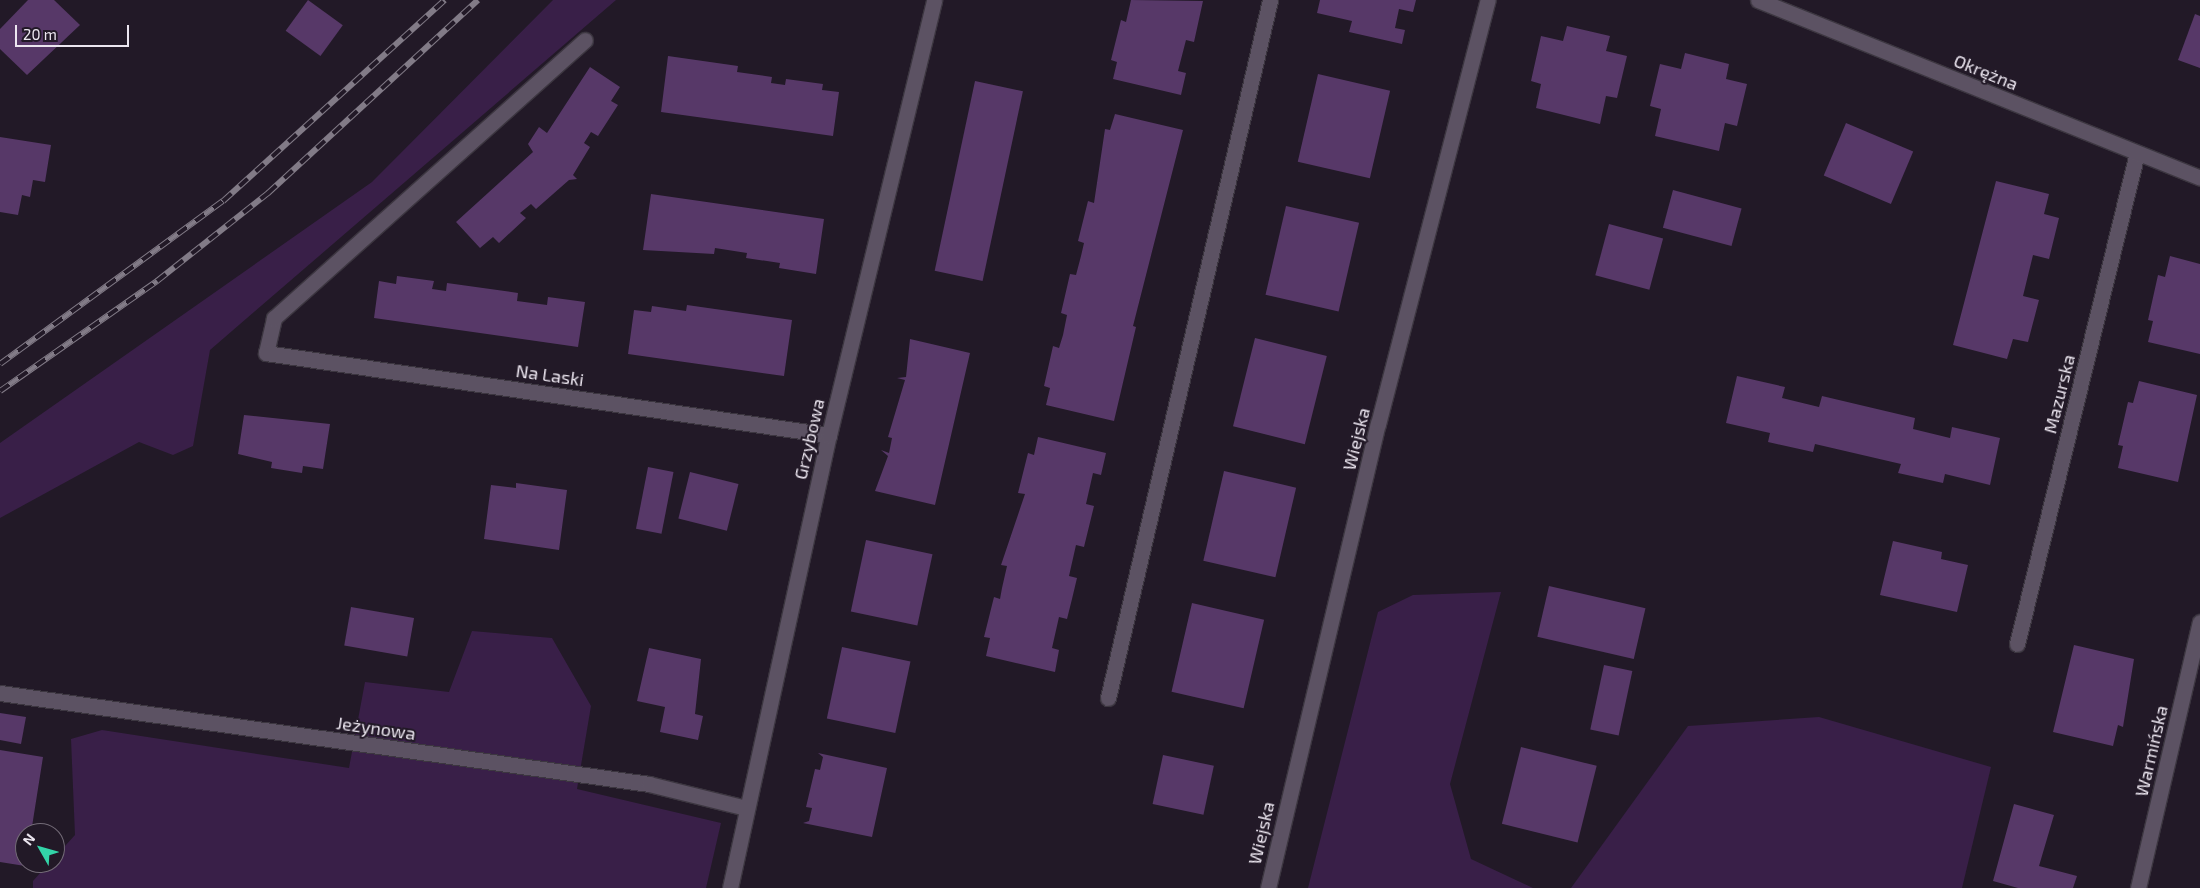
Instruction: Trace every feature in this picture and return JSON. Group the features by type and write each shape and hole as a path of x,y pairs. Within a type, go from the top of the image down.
{"street":[{"name":"Grzybowa","path":"730,888 829,435 934,0"},
{"path":"1108,698 1270,0"},
{"name":"Wiejska","path":"1268,888 1378,424 1488,0"},
{"name":"Okrężna","path":"1758,0 2200,178"},
{"name":"Na Laski","path":"586,40 274,318 266,353 829,435"},
{"name":"Mazurska","path":"2016,644 2137,152"},
{"name":"Warmińska","path":"2138,888 2200,622"},
{"name":"Jeżynowa","path":"0,692 649,784 746,808"}],"shaded area":[{"path":"553,0 616,0 210,350 193,446 173,455 139,442 0,518 0,443 372,182"},
{"path":"1501,592 1450,784 1471,859 1533,888 1308,888 1378,612 1413,595"},
{"path":"472,631 552,638 591,706 577,789 721,823 706,888 33,888 33,881 40,873 65,873 65,846 75,835 71,739 102,730 349,768 365,682 449,692"},
{"path":"1819,717 1991,767 1962,888 1571,888 1688,726"}],"building":[{"path":"28,0 54,0 80,25 27,75 0,49 0,29"},
{"path":"308,0 343,25 320,56 286,31"},
{"path":"1131,0 1203,1 1194,42 1186,40 1178,71 1186,73 1181,95 1113,79 1117,62 1111,60 1121,20 1126,22"},
{"path":"1320,0 1416,0 1413,12 1399,9 1395,28 1405,30 1402,44 1349,32 1352,21 1317,13"},
{"path":"2195,14 2200,16 2200,68 2178,60"},
{"path":"1567,26 1610,36 1606,51 1627,56 1617,98 1606,96 1600,124 1536,108 1541,84 1531,81 1541,36 1563,41"},
{"path":"1685,53 1729,64 1726,79 1747,84 1737,126 1725,123 1719,151 1655,136 1661,109 1650,106 1660,64 1681,69"},
{"path":"668,56 738,66 737,72 772,77 771,83 785,85 786,79 823,84 822,90 839,92 833,136 661,112"},
{"path":"590,67 620,87 611,101 618,105 598,136 591,132 584,143 590,147 573,175 577,179 569,180 536,209 531,204 520,213 526,218 499,243 493,237 480,248 456,222 533,152 528,144 539,127 547,133"},
{"path":"1318,74 1390,91 1370,178 1298,162"},
{"path":"975,81 1023,91 983,281 935,271"},
{"path":"1115,114 1183,130 1133,326 1136,327 1114,421 1046,405 1050,388 1044,386 1053,346 1059,348 1063,335 1067,315 1061,313 1070,274 1076,275 1081,256 1084,243 1078,241 1088,201 1094,203 1105,129 1110,130"},
{"path":"1846,123 1913,152 1891,204 1824,175"},
{"path":"0,137 51,145 45,182 33,180 30,197 22,195 18,215 0,212"},
{"path":"1996,181 2049,194 2044,214 2059,218 2049,259 2033,255 2023,296 2039,300 2028,342 2013,339 2007,359 1953,345"},
{"path":"1673,190 1742,208 1731,246 1663,228"},
{"path":"651,194 824,219 816,274 779,268 780,263 746,258 747,253 715,248 714,254 643,250"},
{"path":"1286,206 1359,223 1339,312 1266,295"},
{"path":"1609,224 1663,238 1649,290 1595,275"},
{"path":"2170,256 2200,264 2200,354 2148,342 2153,321 2148,320 2158,275 2165,277"},
{"path":"397,276 434,281 432,289 446,291 447,283 518,293 517,301 547,305 548,297 585,302 578,347 374,318 379,281 396,284"},
{"path":"687,305 792,320 784,376 628,354 634,310 651,312 652,306 686,311"},
{"path":"1255,338 1327,356 1305,444 1233,426"},
{"path":"910,339 970,353 935,505 875,491 888,456 881,450 889,453 892,438 888,437 905,380 897,378 906,377"},
{"path":"1737,376 1785,387 1782,398 1819,407 1822,396 1915,418 1913,429 1950,438 1952,427 2000,438 1990,485 1945,474 1943,483 1898,473 1901,464 1815,444 1813,452 1768,442 1770,433 1726,423"},
{"path":"2139,381 2197,395 2178,482 2118,468 2123,446 2118,445 2128,402 2133,403"},
{"path":"244,415 330,424 323,469 303,466 302,473 271,468 272,462 238,454"},
{"path":"1038,437 1106,453 1101,475 1093,473 1086,504 1094,506 1084,547 1076,545 1069,576 1077,578 1067,619 1059,617 1052,648 1059,650 1055,672 986,656 990,638 984,637 994,597 1000,599 1007,566 1001,565 1025,494 1018,493 1028,453 1034,455"},
{"path":"648,467 674,472 662,534 636,529"},
{"path":"1224,471 1296,488 1275,577 1203,561"},
{"path":"690,472 739,484 727,531 678,519"},
{"path":"516,483 567,490 559,550 484,539 491,485 516,488"},
{"path":"866,540 933,554 917,626 851,611"},
{"path":"1893,541 1942,552 1941,559 1968,565 1957,612 1880,595"},
{"path":"1549,586 1645,608 1634,659 1537,637"},
{"path":"1192,603 1264,620 1244,708 1172,692"},
{"path":"351,607 414,618 407,657 344,645"},
{"path":"2074,645 2134,659 2123,727 2118,725 2113,746 2053,732"},
{"path":"842,647 910,662 895,733 827,718"},
{"path":"649,648 701,659 695,714 703,716 698,740 660,732 665,707 637,701"},
{"path":"1604,665 1632,671 1619,736 1590,730"},
{"path":"0,713 26,717 21,744 0,740"},
{"path":"1521,747 1597,766 1578,843 1502,824"},
{"path":"0,750 43,757 33,823 15,823 15,864 0,862"},
{"path":"818,753 887,768 872,837 803,823 809,821 812,808 806,807 815,769 820,770 823,757"},
{"path":"1163,755 1214,766 1203,815 1153,804"},
{"path":"2014,804 2054,815 2039,866 2077,876 2073,888 2018,888 1993,881"}],"railway":[{"path":"0,364 223,201 445,0"},
{"path":"0,391 157,281 268,193 478,0"}]}
